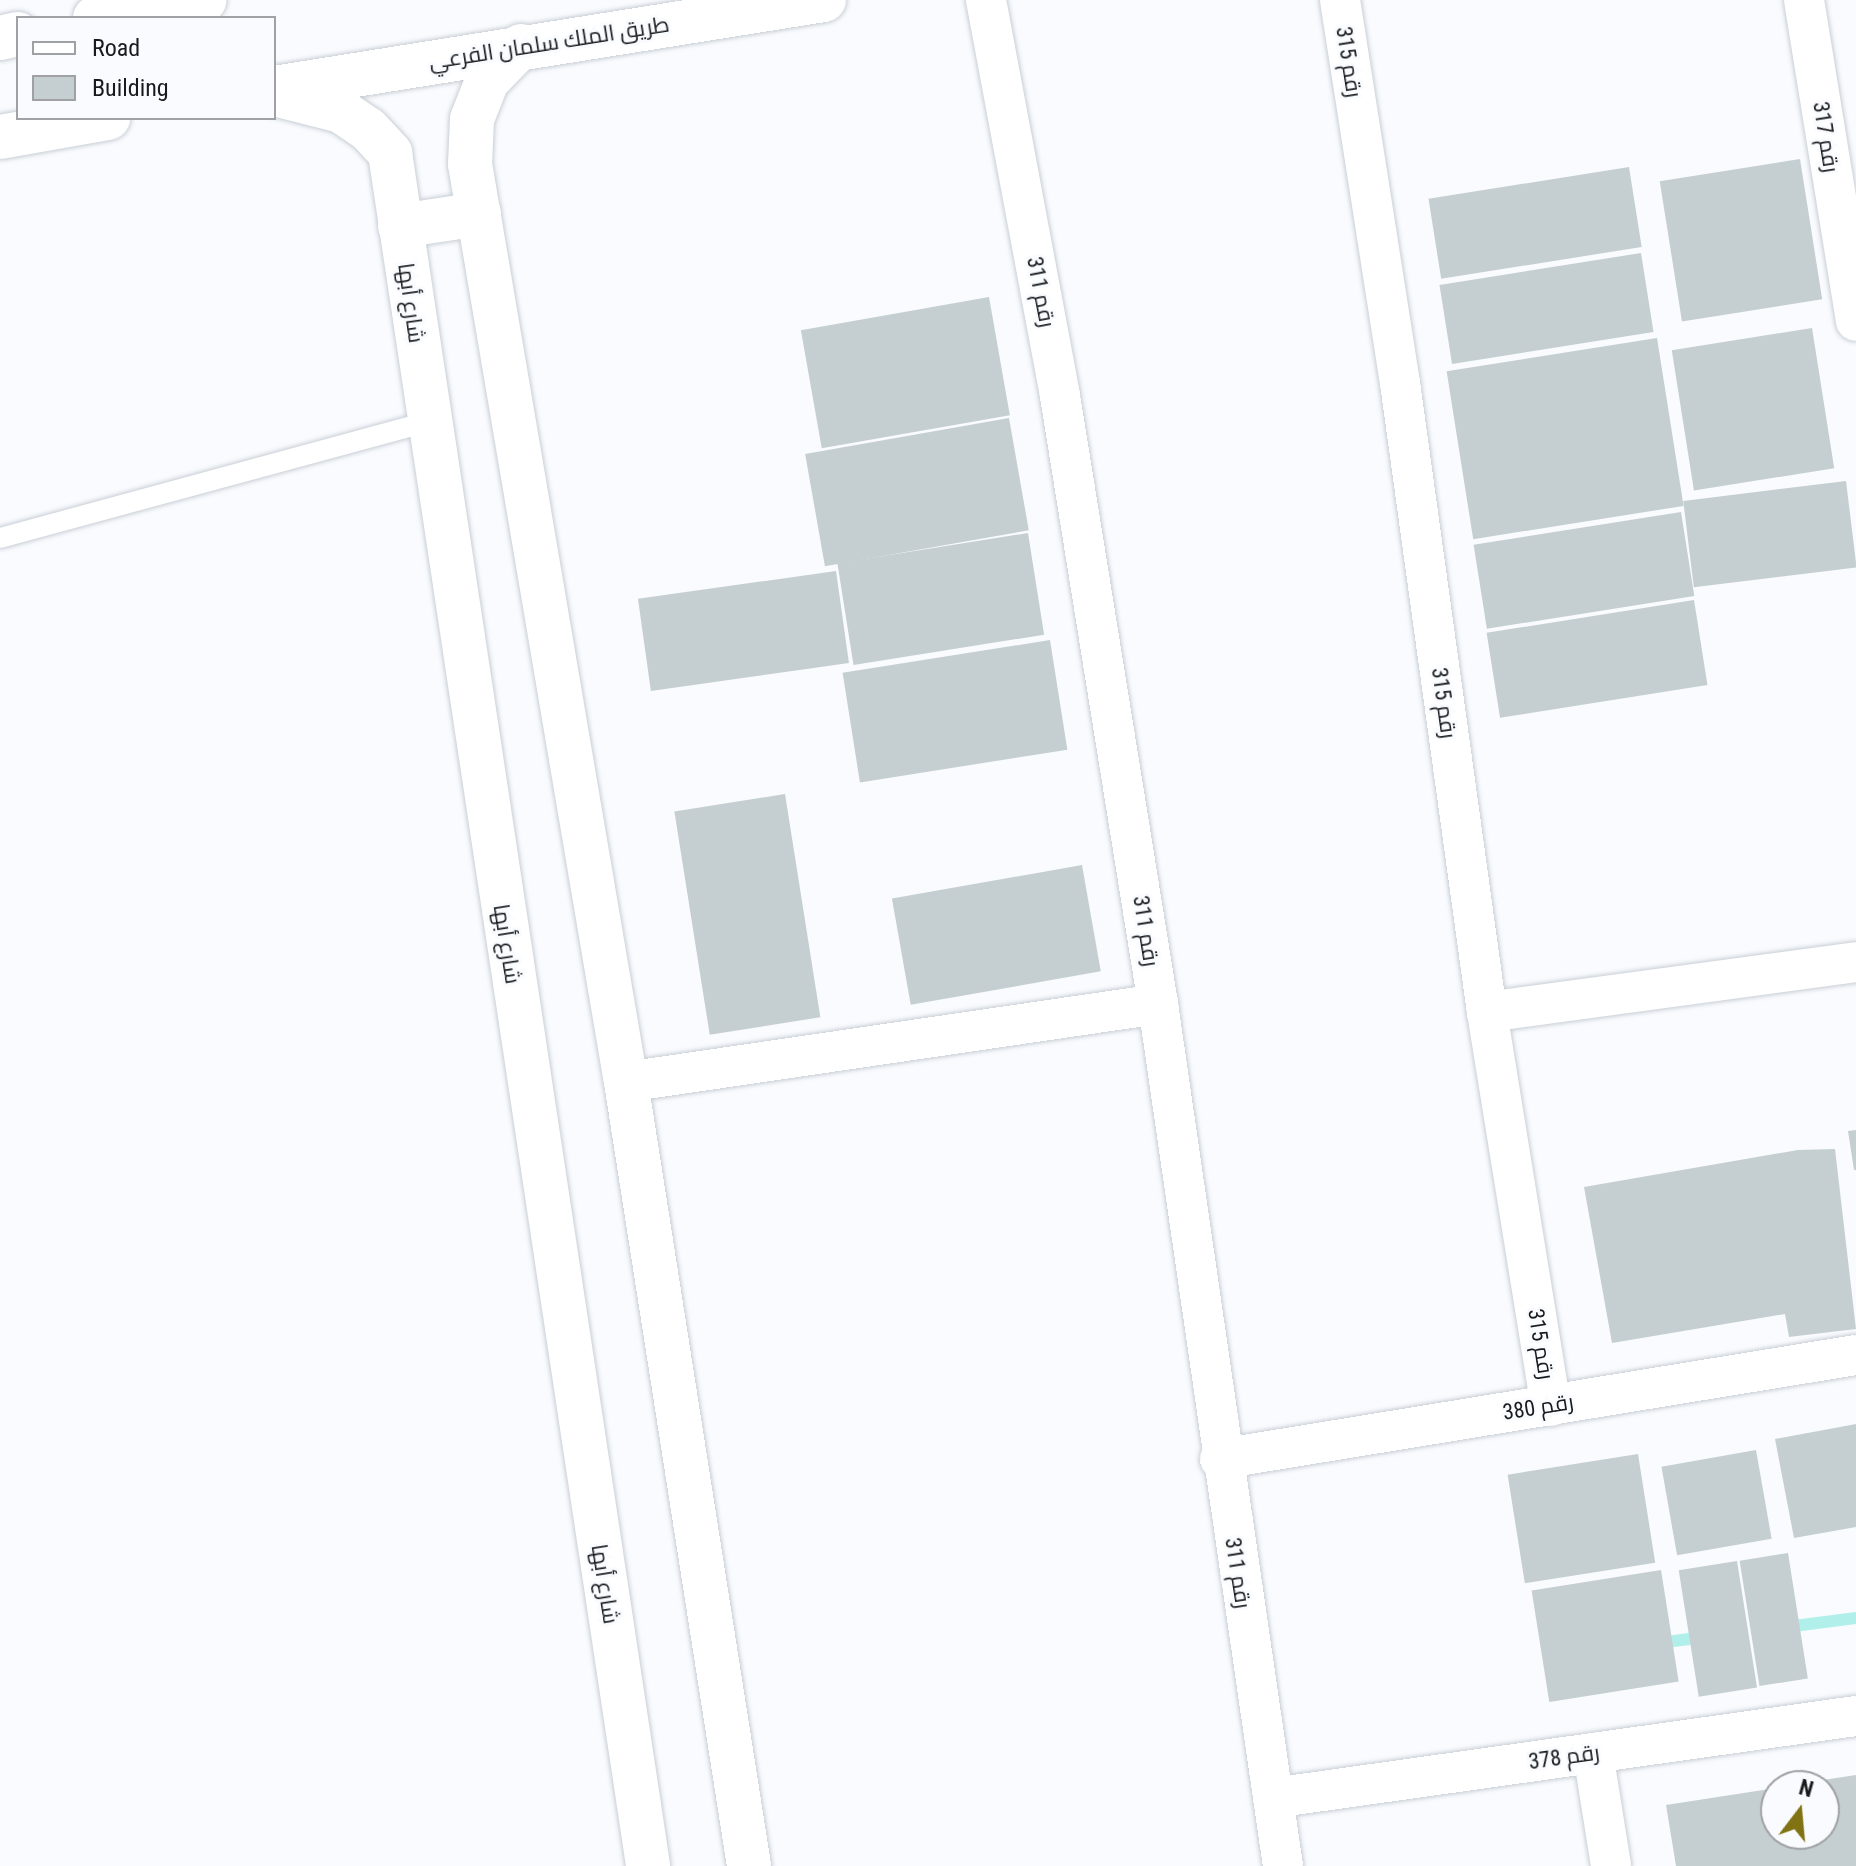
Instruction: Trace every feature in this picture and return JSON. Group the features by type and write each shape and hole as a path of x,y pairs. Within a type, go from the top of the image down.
{"main road":[{"path":"107,16 205,0"},
{"name":"طريق الملك سلمان الفرعي","path":"276,91 521,46 824,0"},
{"path":"521,46 487,81 472,119 470,164 626,1082 749,1866"},
{"name":"شارع أبها","path":"276,92 341,111 368,129 390,153 427,422 648,1866"},
{"path":"0,137 97,120"},
{"path":"400,226 479,214"}],"street":[{"name":"رقم 311","path":"986,0 1060,396 1158,1004 1220,1459 1283,1866"},
{"name":"رقم 315","path":"1340,0 1400,383 1487,1012 1551,1406"},
{"name":"رقم 317","path":"1804,0 1856,315"},
{"path":"1487,1012 1856,962"},
{"path":"626,1082 1158,1004"},
{"name":"رقم 380","path":"1220,1459 1856,1355"},
{"name":"رقم 378","path":"1273,1798 1856,1716"},
{"path":"1593,1753 1611,1866"}],"lane":[{"path":"0,538 427,422"}],"building":[{"path":"1800,159 1822,299 1682,321 1660,181"},
{"path":"1629,167 1642,247 1441,279 1428,199"},
{"path":"1641,253 1654,332 1452,364 1440,285"},
{"path":"989,297 1010,415 822,448 801,330"},
{"path":"1812,328 1834,468 1694,490 1672,350"},
{"path":"1657,338 1684,506 1473,539 1447,371"},
{"path":"1009,418 1029,530 825,566 805,454"},
{"path":"1846,481 1856,567 1694,587 1683,501"},
{"path":"1681,512 1694,596 1487,629 1474,545"},
{"path":"1028,533 1044,635 853,665 837,563"},
{"path":"836,571 849,663 651,691 638,599"},
{"path":"1694,600 1707,685 1500,718 1487,633"},
{"path":"1050,640 1067,750 860,782 843,673"},
{"path":"785,794 820,1017 710,1035 674,812"},
{"path":"1082,865 1101,971 911,1005 892,899"},
{"path":"1856,1130 1856,1170 1854,1170 1848,1131"},
{"path":"1835,1149 1856,1329 1789,1337 1785,1314 1612,1343 1584,1187 1798,1150"},
{"path":"1856,1424 1856,1527 1794,1538 1775,1439"},
{"path":"1756,1450 1772,1539 1677,1555 1661,1467"},
{"path":"1638,1454 1655,1563 1525,1583 1508,1475"},
{"path":"1788,1553 1808,1678 1759,1686 1740,1561"},
{"path":"1737,1561 1757,1687 1699,1697 1679,1570"},
{"path":"1661,1570 1679,1682 1549,1702 1532,1590"},
{"path":"1856,1775 1856,1866 1676,1866 1666,1805 1760,1790 1760,1850 1840,1850 1840,1777"}],"waterway":[{"path":"1786,1627 1856,1618"},
{"path":"1659,1643 1704,1637"}]}
